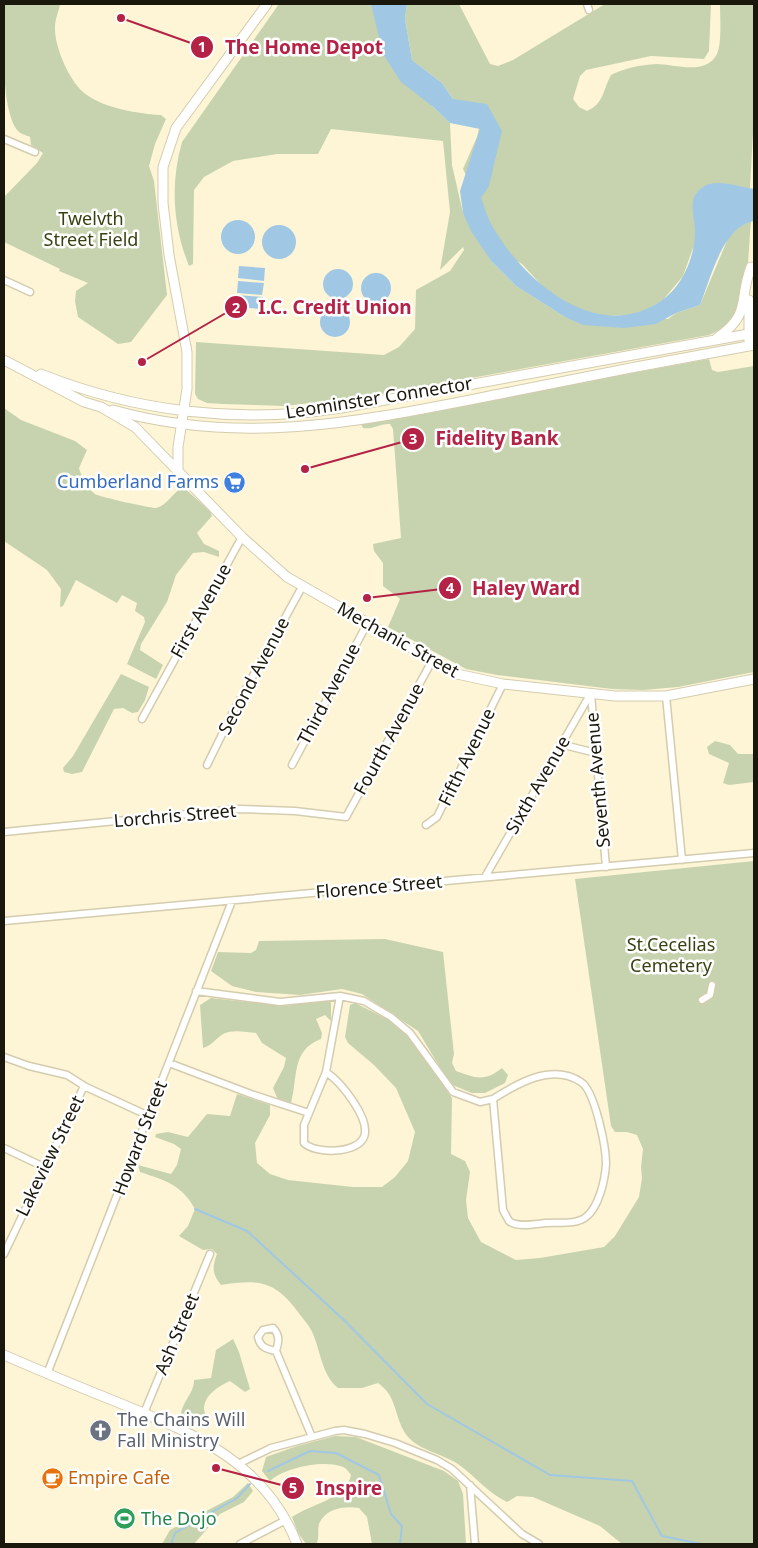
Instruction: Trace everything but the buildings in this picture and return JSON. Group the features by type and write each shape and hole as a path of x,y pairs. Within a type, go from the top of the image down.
{"main road":[{"path":"178,472 181,424 187,388 187,352 163,203 162,184 165,157 176,128 267,4"},
{"path":"752,345 753,265"},
{"path":"716,339 732,326 739,317 753,265"},
{"name":"Leominster Connector","path":"6,361 119,400 183,412 254,416 321,411 751,333"},
{"name":"Leominster Connector","path":"101,407 181,424 251,430 314,426 469,400 752,345"},
{"name":"Mechanic Street","path":"6,361 84,402 101,407 142,432 178,472 242,537 273,566 302,587 432,662 468,678 503,684 615,696 666,696 754,679"},
{"path":"4,1355 204,1440 238,1464 261,1487 286,1520 296,1544"}],"street":[{"path":"4,139 35,152"},
{"path":"4,280 30,292"},
{"name":"First Avenue","path":"142,719 242,537"},
{"name":"Second Avenue","path":"207,765 233,712 302,587"},
{"name":"Third Avenue","path":"292,765 367,624"},
{"name":"Fourth Avenue","path":"346,817 432,662"},
{"name":"Fifth Avenue","path":"426,825 437,817 503,684"},
{"name":"Sixth Avenue","path":"485,877 591,693"},
{"name":"Seventh Avenue","path":"591,693 606,866"},
{"path":"666,696 682,860"},
{"path":"560,744 596,753"},
{"name":"Lorchris Street","path":"4,832 239,809 277,810 346,817"},
{"name":"Florence Street","path":"4,921 754,853"},
{"name":"Howard Street","path":"47,1374 232,901"},
{"path":"702,1000 710,995 712,985"},
{"path":"196,991 291,1002 340,996 364,1001 404,1027 453,1092 480,1102 493,1099 536,1076 568,1077 584,1085 593,1102 605,1149 606,1164 598,1199 586,1217 566,1222 518,1225 509,1222 503,1210 493,1099"},
{"path":"326,1072 336,1078 355,1105 366,1128 364,1138 357,1146 346,1149 309,1148 304,1143 303,1137 309,1113 326,1072 340,996"},
{"path":"4,1057 29,1066 67,1075 84,1086 149,1116"},
{"path":"169,1063 251,1094 309,1113"},
{"name":"Lakeview Street","path":"5,1250 84,1086"},
{"path":"4,1148 44,1167"},
{"name":"Ash Street","path":"144,1413 210,1254"},
{"path":"276,1351 312,1437"},
{"path":"238,1464 271,1448 344,1430 395,1443 438,1460 452,1469 522,1534 539,1544"},
{"path":"470,1485 475,1544"},
{"path":"240,1544 286,1520"}],"green space":[{"name":"Twelvth Street Field","path":"4,4 60,4 55,24 57,44 69,74 81,90 94,100 112,107 133,112 161,115 166,119 155,144 149,166 154,181 167,295 131,342 118,344 78,317 75,301 76,291 88,283 59,271 60,269 4,242 4,197 37,163 43,153 31,145 30,137 17,130 8,105 4,70"},
{"path":"279,4 371,4 432,106 450,123 452,165 463,213 491,261 516,286 565,317 668,319 676,313 700,305 729,236 741,226 751,221 745,286 733,316 723,327 709,335 366,397 284,406 207,403 198,399 195,394 196,342 384,355 399,347 415,329 416,290 450,271 464,250 463,247 440,270 450,212 443,141 331,129 318,154 277,154 233,161 204,177 194,190 193,264 189,266 179,236 175,205 176,173 182,142"},
{"path":"407,4 459,4 490,64 498,66 513,60 605,4 711,4 709,51 704,59 651,56 586,70 580,76 573,99 579,107 587,111 597,104 611,75 616,73 644,65 698,67 706,65 712,61 719,49 720,4 754,4 754,115 750,188 744,188 693,248 683,276 663,300 647,310 629,315 599,316 574,307 545,289 522,264 504,253 463,169 477,137 480,124 453,99 442,83 412,60 405,19"},
{"path":"709,359 712,370 718,372 754,366 754,672 678,687 643,690 612,689 497,675 466,669 388,627 400,599 383,586 383,563 374,551 373,544 401,538 393,429 390,424 363,428 360,422"},
{"path":"4,408 21,420 75,441 87,450 79,468 85,482 95,494 156,508 164,504 183,487 210,511 212,516 197,533 204,544 219,551 219,557 204,552 193,553 176,575 167,602 141,644 140,650 163,665 156,679 127,664 145,622 144,617 135,611 137,603 122,595 117,603 76,580 63,606 60,607 61,589 47,570 4,541"},
{"path":"121,674 149,687 145,700 138,712 132,713 123,708 114,709 82,772 72,774 64,772 63,768 73,756"},
{"path":"715,741 730,745 738,754 754,754 754,782 729,785 723,783 729,763 709,754 707,747"},
{"name":"St.Cecelias Cemetery","path":"754,861 754,1544 622,1544 600,1526 533,1497 517,1496 507,1502 494,1494 458,1464 422,1447 405,1433 389,1394 378,1383 362,1388 338,1388 328,1377 310,1328 290,1302 274,1288 265,1285 246,1282 221,1285 214,1270 217,1254 212,1249 203,1250 179,1236 188,1226 195,1209 190,1201 172,1184 140,1172 138,1165 171,1174 177,1165 181,1149 174,1144 155,1137 156,1134 168,1132 188,1137 207,1114 230,1116 237,1094 270,1105 270,1115 255,1143 257,1163 270,1174 288,1180 353,1187 382,1187 395,1177 408,1161 415,1132 396,1088 374,1065 348,1043 345,1037 350,1005 355,1003 393,1022 405,1032 452,1098 451,1154 465,1161 470,1172 466,1200 468,1218 481,1242 516,1260 540,1258 604,1247 615,1236 639,1197 643,1149 637,1135 627,1132 615,1132 611,1126 575,879"},
{"path":"385,939 443,952 454,1054 452,1063 456,1071 480,1077 490,1075 502,1068 508,1075 505,1083 485,1093 472,1093 450,1084 418,1031 362,994 342,989 300,995 256,992 232,986 211,971 218,952 251,953 256,950 259,941"},
{"path":"211,998 284,1006 329,1000 331,1003 331,1021 325,1015 316,1019 322,1033 321,1039 311,1044 300,1057 291,1103 278,1100 273,1088 284,1067 286,1058 262,1043 256,1033 227,1032 203,1048 200,1005"},
{"path":"233,1339 250,1389 245,1392 230,1381 209,1395 204,1409 209,1428 181,1419 182,1409 192,1390 194,1380 211,1378 216,1350"},
{"path":"335,1436 356,1437 444,1471 458,1481 463,1494 466,1544 372,1544 367,1517 359,1508 347,1507 336,1509 326,1514 319,1524 316,1544 306,1544 298,1533 292,1517 335,1495 348,1483 351,1475 343,1467 326,1464 315,1464 284,1472 270,1481 262,1471 266,1457"},
{"path":"248,1483 253,1491 244,1502 220,1514 194,1544 162,1544 170,1530 233,1497"}],"water":[{"path":"371,4 407,4 405,19 412,60 442,83 453,99 487,104 502,131 489,186 481,198 488,218 508,249 525,269 544,287 566,301 589,311 613,315 637,312 661,301 681,280 690,261 695,232 693,202 698,191 708,184 714,183 754,189 754,221 743,225 726,243 713,268 700,305 676,313 656,324 624,328 583,325 565,317 516,286 491,261 471,231 463,213 460,191 480,129 450,123 401,82 383,54"},
{"path":"238,220 245,221 250,225 254,230 254,244 250,249 245,253 238,254 231,253 226,249 222,244 221,237 222,230 226,225 231,221"},
{"path":"279,225 286,226 291,230 295,235 295,249 291,254 286,258 279,259 272,258 267,254 263,249 262,242 263,235 267,230 272,226"},
{"path":"239,266 265,268 264,281 238,278"},
{"path":"338,269 349,273 353,284 349,295 338,299 327,295 323,284 327,273"},
{"path":"376,273 387,277 391,288 387,299 376,303 365,299 361,288 365,277"},
{"path":"238,281 264,283 262,295 237,293"},
{"path":"237,295 263,297 261,309 236,307"},
{"path":"335,307 346,311 350,322 346,333 335,337 324,333 320,322 324,311"}],"waterway":[{"path":"195,1209 247,1231 345,1321 427,1404 550,1475 632,1481 662,1536 701,1544"},
{"path":"268,1471 310,1451 336,1453 379,1475 391,1514 402,1526 400,1544"},
{"path":"171,1544 175,1533 237,1498 250,1484"}],"place":[{"name":"The Home Depot","path":"121,18"},
{"name":"I.C. Credit Union","path":"142,362"},
{"name":"Fidelity Bank","path":"305,469"},
{"name":"Cumberland Farms","path":"235,482"},
{"name":"Haley Ward","path":"367,598"},
{"name":"The Chains Will Fall Ministry","path":"101,1430"},
{"name":"Inspire","path":"216,1468"},
{"name":"Empire Cafe","path":"52,1478"},
{"name":"The Dojo","path":"125,1519"}]}
